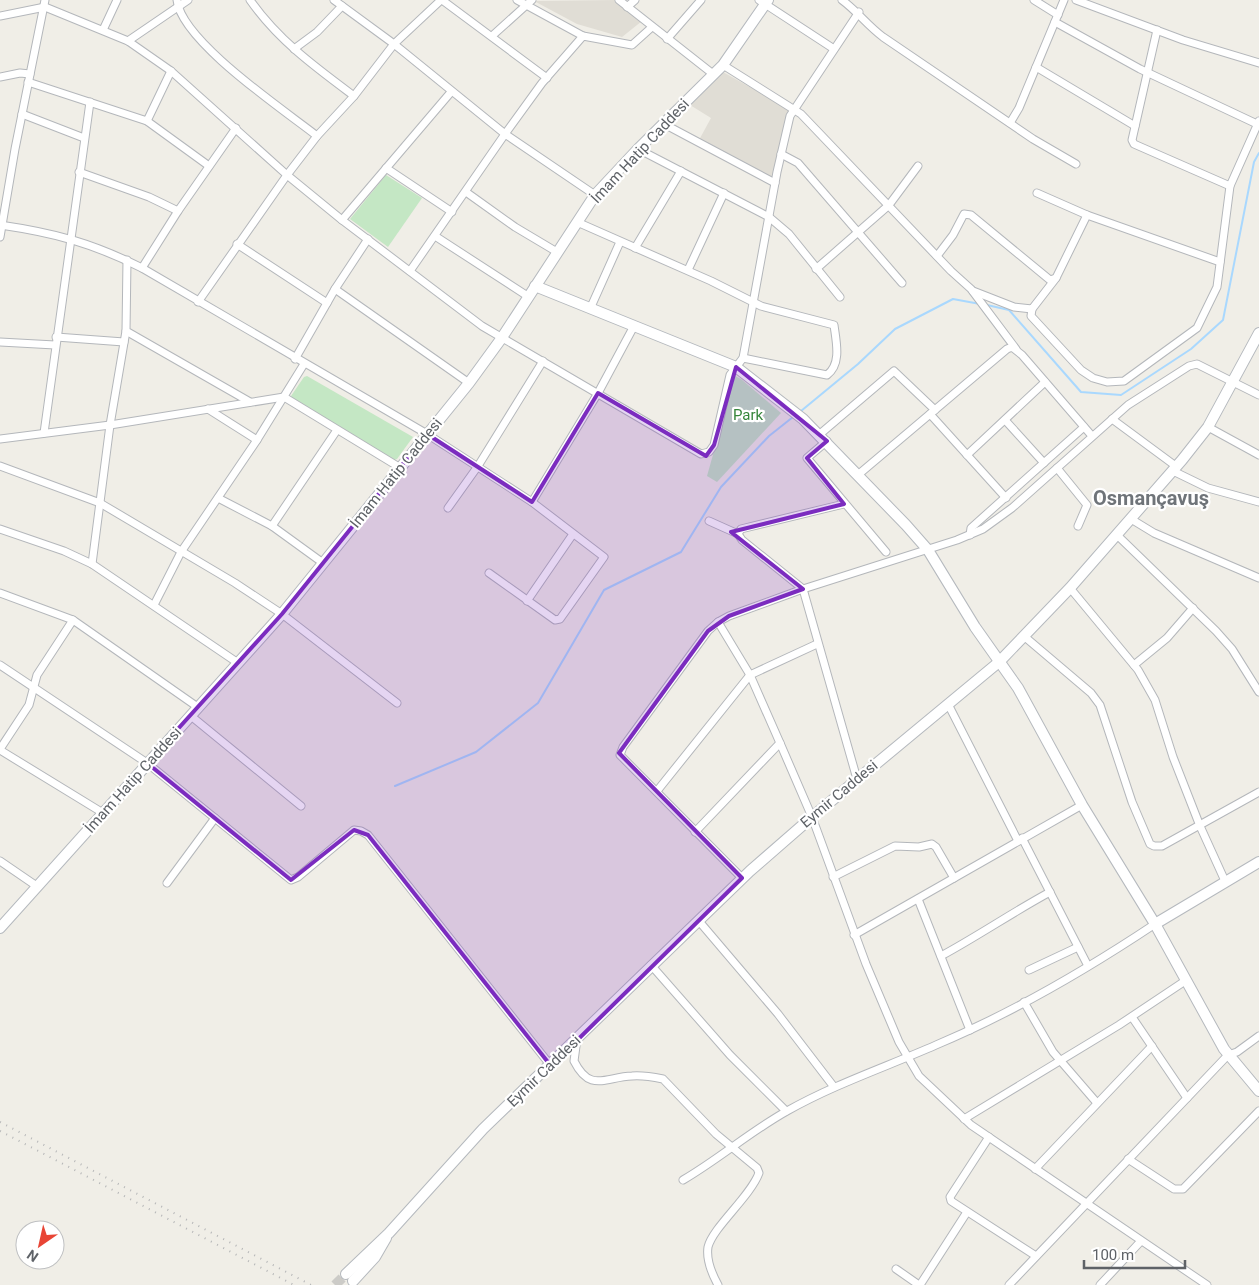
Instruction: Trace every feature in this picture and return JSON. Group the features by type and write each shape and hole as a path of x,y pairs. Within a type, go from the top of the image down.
{"street":[{"path":"103,30 117,0"},
{"path":"128,41 177,3 188,0"},
{"path":"250,0 266,23 294,49 354,96"},
{"path":"334,0 394,44 505,134 595,195"},
{"path":"198,302 237,244 317,136 354,96 394,44 442,0 547,78"},
{"path":"517,0 529,3 582,36 632,45 652,27"},
{"path":"619,0 713,74"},
{"path":"627,7 634,0"},
{"path":"667,39 702,0"},
{"path":"842,0 859,12 866,24 883,37 1010,123 1076,164"},
{"path":"1034,0 1076,36 1147,72 1258,123 1230,186 1217,287 1197,328 1124,381 1107,382 1093,378 1081,370 1031,316 1032,309 1056,278 1087,215"},
{"path":"1010,123 1019,108 1064,0"},
{"path":"1076,0 1158,30 1259,63"},
{"path":"764,1 834,49"},
{"name":"İmam Hatip Caddesi","path":"0,928 282,614 399,467 469,383 501,339 595,195 638,149 723,65 764,1"},
{"path":"177,3 189,26 206,48 317,136"},
{"path":"492,36 529,3"},
{"path":"0,237 22,114 45,4"},
{"path":"0,16 45,4 128,41 171,72 287,175 342,220 501,339 543,361 701,454 709,452 718,432 730,375 743,358 775,183 793,109 859,12"},
{"path":"294,49 317,32 342,6"},
{"path":"1158,30 1132,140 1134,144 1230,186"},
{"path":"410,271 505,134 547,78 582,36"},
{"path":"723,65 801,114 836,149 970,289 1016,349 1092,436"},
{"path":"1036,67 1135,126"},
{"path":"147,121 171,72"},
{"path":"0,77 20,73 90,102 147,121 209,166"},
{"path":"342,220 451,92"},
{"path":"44,434 55,341 90,102"},
{"path":"22,114 84,138"},
{"path":"664,124 775,183"},
{"path":"142,268 178,211 236,128"},
{"path":"638,149 769,217 784,228 840,297"},
{"path":"781,154 798,163 902,283"},
{"path":"816,269 889,205 918,166"},
{"path":"386,168 452,212"},
{"path":"635,248 681,171"},
{"path":"79,172 148,197 178,211"},
{"path":"466,192 515,227 557,252"},
{"path":"688,270 724,193"},
{"path":"1037,193 1087,215 1220,262"},
{"path":"937,256 953,235 959,220 964,214 971,215 1042,275 1050,280 1056,278"},
{"path":"577,222 688,270 754,302 790,315 834,325 837,358 832,372 821,376 743,358"},
{"path":"1,225 70,237 142,268 295,359 427,434 532,502 604,557 560,619 555,620 548,617 489,573"},
{"path":"435,236 529,297"},
{"path":"295,359 335,289 368,239"},
{"path":"590,309 620,242"},
{"path":"237,244 327,303"},
{"path":"92,564 110,425 126,331 127,260"},
{"path":"535,286 736,367 788,406 823,438 859,474 928,550 975,627 1018,688 1082,805 1154,924 1228,1055 1259,1091"},
{"path":"335,289 469,383"},
{"path":"970,289 1014,307 1032,309"},
{"path":"532,502 598,393 634,326"},
{"path":"126,331 250,403"},
{"name":"Eymir Caddesi","path":"350,1277 483,1129 551,1066 650,966 742,878 857,779 999,662 1025,637 1175,469 1208,427 1259,333"},
{"path":"0,342 124,342"},
{"path":"859,474 1007,349 1016,349"},
{"path":"448,508 478,466 543,361"},
{"path":"154,605 181,552 257,440 304,364"},
{"path":"742,878 657,791 623,760 620,752 708,631 718,622 729,616 803,589 970,535 1000,518 1128,405 1189,366 1197,364 1259,395"},
{"path":"886,552 807,458 823,438 894,371 933,412 967,455 1006,498"},
{"path":"967,455 1045,382"},
{"path":"0,439 110,425 284,397 399,467"},
{"path":"208,409 257,440"},
{"path":"1112,419 1175,469 1208,488 1259,502"},
{"path":"1005,420 1044,463"},
{"path":"970,535 971,528 1084,427"},
{"path":"1208,427 1259,455"},
{"path":"272,526 337,430"},
{"path":"0,466 100,503 235,583 282,614 398,703"},
{"path":"1057,468 1087,505 1078,526"},
{"path":"218,498 272,526 323,563"},
{"path":"738,534 741,530 844,504"},
{"path":"1131,519 1154,534 1259,578"},
{"path":"709,521 738,534 742,540 803,589 857,779"},
{"path":"0,529 64,551 92,564 238,663"},
{"path":"527,602 573,534"},
{"path":"1117,535 1193,608 1232,650 1259,692"},
{"path":"1070,588 1134,665 1155,700 1173,757 1200,826 1225,881"},
{"path":"0,593 73,620 198,708"},
{"path":"1134,665 1167,638 1193,608"},
{"path":"73,620 37,675 29,705 0,750 103,813"},
{"path":"718,622 750,675 812,817 854,935 899,1042 919,1076 964,1119 1207,1285"},
{"path":"1025,637 1091,693 1100,705 1132,802 1150,844 1162,846 1259,792"},
{"path":"657,791 750,675 818,644"},
{"path":"0,665 147,763 291,880 298,877 354,830 368,835 551,1066"},
{"path":"948,704 1088,966"},
{"path":"191,716 301,806"},
{"path":"695,832 780,743"},
{"path":"854,935 1082,805"},
{"path":"167,883 214,818"},
{"path":"833,877 895,846 918,847 932,844 936,847 954,878"},
{"path":"0,861 38,887"},
{"path":"683,1180 786,1111 834,1087 970,1030 1024,1002 1088,966 1154,924 1259,862"},
{"path":"941,956 1014,911 1050,892"},
{"path":"918,899 970,1030"},
{"path":"698,920 778,1014 834,1087"},
{"path":"1029,970 1078,947"},
{"path":"650,966 730,1055 786,1111"},
{"path":"964,1119 1132,1017 1185,981"},
{"path":"1024,1002 1053,1052 1097,1102"},
{"path":"1132,1017 1187,1098"},
{"path":"1009,1285 1228,1055 1237,1052 1259,1036"},
{"path":"577,1039 574,1062 586,1078 597,1082 632,1076 663,1079 699,1118 759,1172 749,1191 710,1242 709,1263 718,1285"},
{"path":"1035,1169 1152,1046"},
{"path":"1128,1159 1174,1189 1183,1189 1259,1111"},
{"path":"989,1137 950,1197 951,1202 1036,1256"},
{"path":"896,1269 920,1285 967,1212"},
{"path":"1100,1285 1140,1241"}],"highlighted area":[{"path":"736,367 827,441 807,458 844,504 731,532 803,589 729,616 708,631 619,753 742,878 551,1066 368,835 354,830 291,880 147,763 282,614 427,434 532,502 598,393 706,456 714,445"}],"shaded area":[{"path":"617,0 642,21 622,37 577,24 534,1"},
{"path":"723,72 789,109 774,180 699,140 711,118 690,105"}],"green space":[{"path":"386,175 422,198 388,247 350,219"},
{"path":"307,376 413,437 397,459 394,460 292,398 291,396 304,377"},
{"name":"Park","path":"735,376 781,413 717,482 707,476"}],"waterway":[{"path":"987,305 1009,310 1081,392 1121,395 1191,349 1223,320 1254,162 1259,153"},
{"path":"801,411 858,364 895,329 953,299 980,304"},
{"path":"395,786 476,752 538,703 604,590 681,552 721,487 769,436 793,417"}],"tunnel":[{"path":"335,1285 346,1274"}],"railway":[{"path":"0,1122 311,1285"},
{"path":"0,1131 294,1285"}],"district":[{"name":"Osmançavuş","path":"1151,498"}]}
